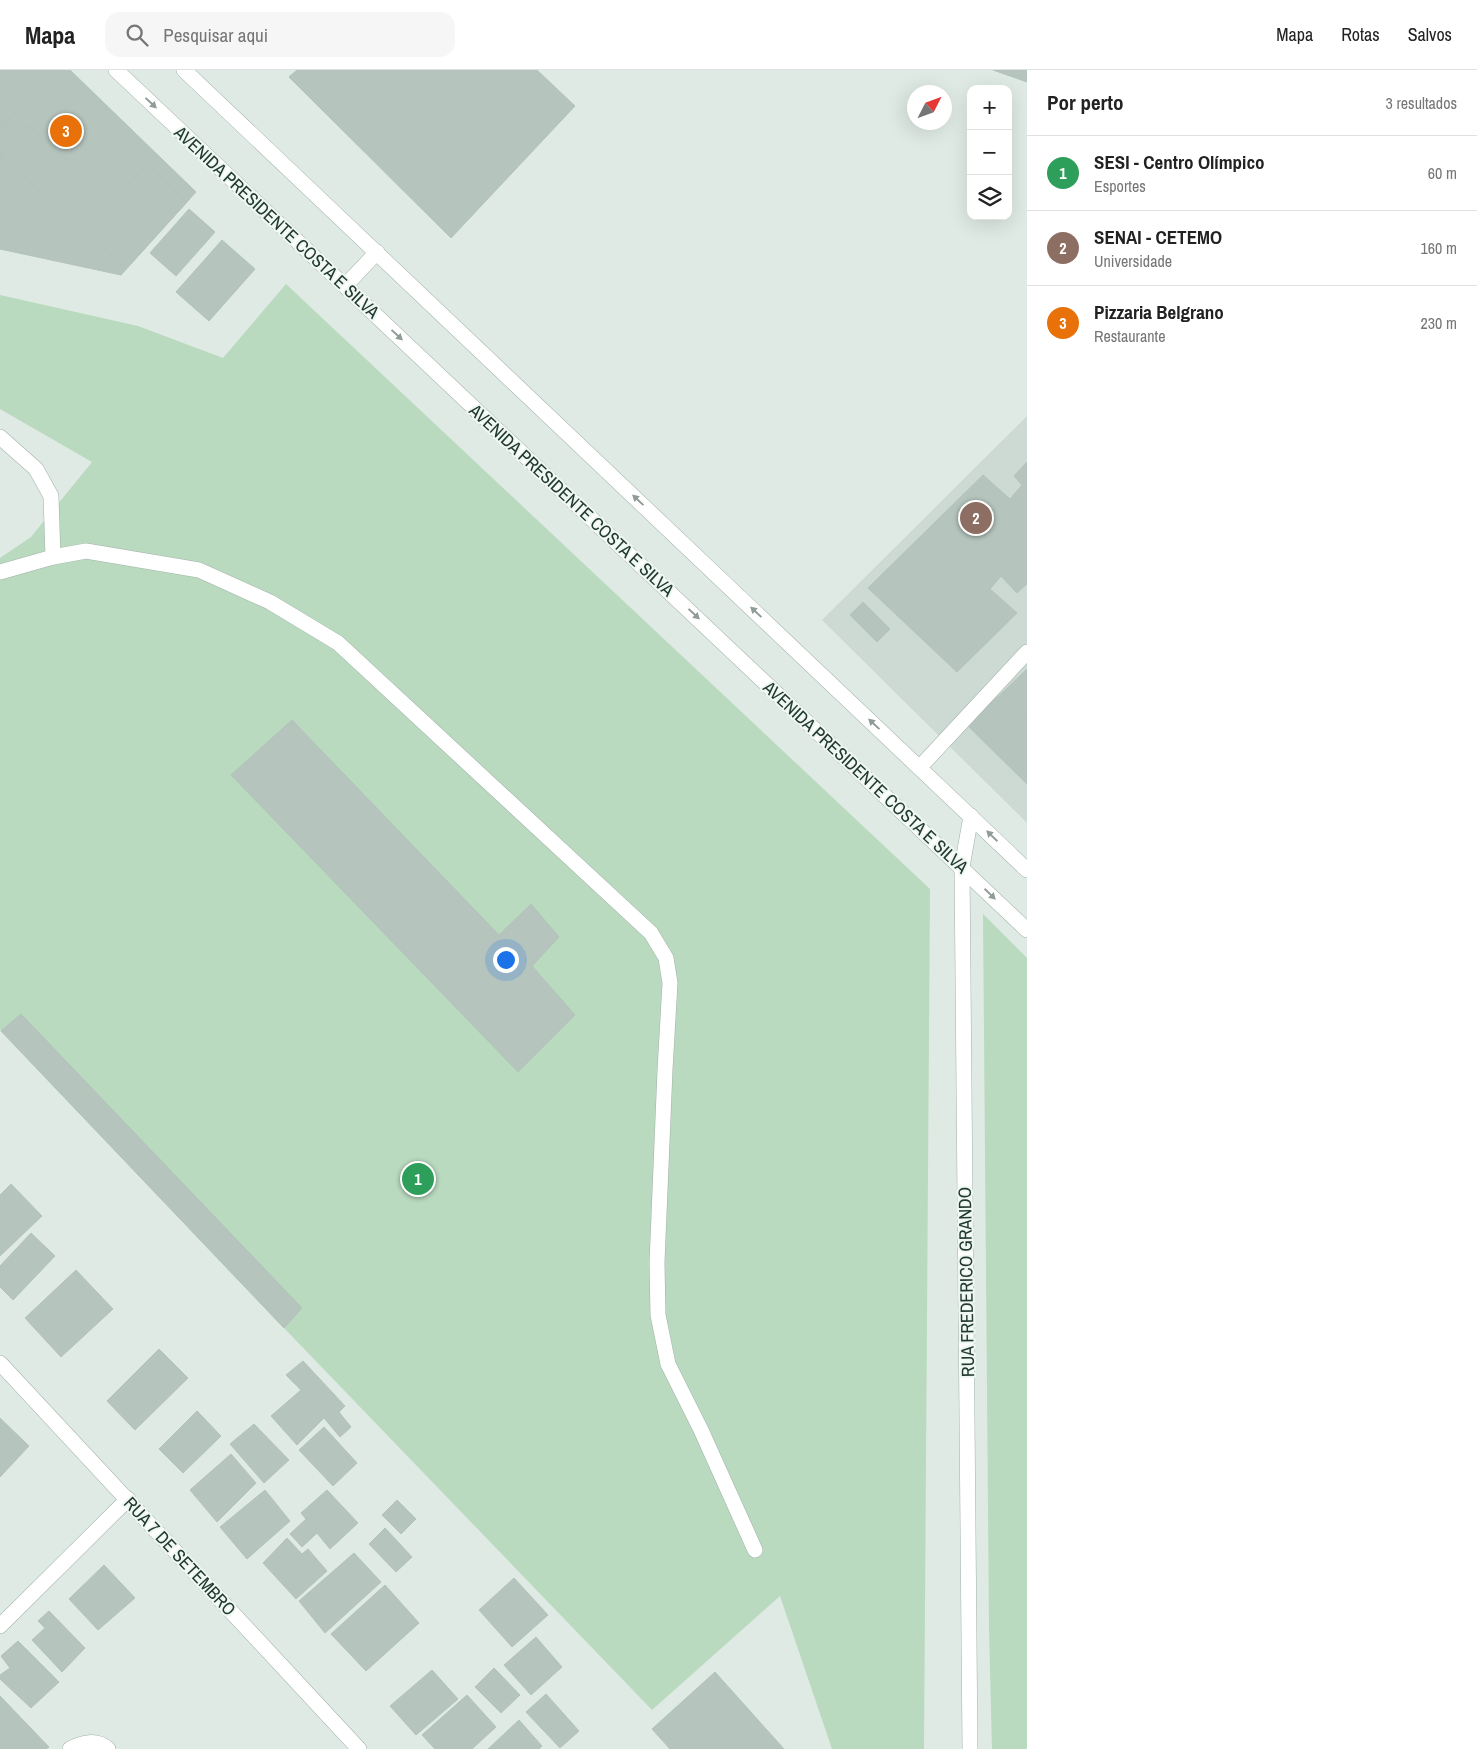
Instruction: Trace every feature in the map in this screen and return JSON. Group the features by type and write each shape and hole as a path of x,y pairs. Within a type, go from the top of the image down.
{"street":[{"name":"AVENIDA PRESIDENTE COSTA E SILVA","path":"116,70 1027,930"},
{"path":"184,70 1027,870"},
{"path":"345,286 376,252"},
{"path":"0,437 36,469 51,496 53,558"},
{"path":"0,572 86,551 200,570 270,602 338,643 651,933 666,958 670,983 664,1070 656,1263 658,1315 668,1364 701,1430 755,1550"},
{"path":"920,767 1027,652"},
{"name":"RUA FREDERICO GRANDO","path":"970,1749 962,867 971,816"},
{"name":"RUA 7 DE SETEMBRO","path":"0,1363 359,1749"},
{"path":"0,1626 128,1499"},
{"path":"70,1749 89,1742 103,1744 108,1749"}],"shaded area":[{"path":"1027,416 1027,823 822,620"}],"green space":[{"path":"286,284 930,889 924,1749 832,1749 780,1596 652,1710 0,1030 0,558 31,537 92,462 0,409 0,295 138,326 223,358"},
{"path":"983,914 1027,958 1027,1749 992,1749 989,1628"}],"building":[{"path":"0,70 51,70 93,109 55,150 0,98"},
{"path":"0,70 70,70 196,192 121,275 0,249"},
{"path":"297,70 537,70 575,106 451,238 289,77"},
{"path":"993,70 1027,70 1027,82"},
{"path":"0,98 15,112 0,130"},
{"path":"28,125 112,203 148,163 186,203 126,269 0,155"},
{"path":"189,209 215,232 176,276 150,253"},
{"path":"222,240 255,269 209,321 176,292"},
{"path":"1027,462 1027,584 1017,593 1001,576 990,589 1017,613 957,672 868,588 983,475 1010,499 1022,485 1014,476"},
{"path":"863,602 890,629 877,642 850,615"},
{"path":"1027,669 1027,716 1003,692"},
{"path":"1003,692 1027,716 1027,784 967,725"},
{"path":"292,720 499,935 531,904 559,937 532,966 575,1015 518,1072 231,775"},
{"path":"21,1014 302,1308 284,1328 1,1031"},
{"path":"11,1184 42,1216 0,1256 0,1195"},
{"path":"31,1233 55,1256 13,1300 0,1287 0,1266"},
{"path":"76,1270 113,1309 61,1357 25,1318"},
{"path":"159,1349 188,1378 135,1430 107,1401"},
{"path":"303,1361 345,1406 339,1412 351,1427 340,1437 324,1418 297,1445 271,1416 301,1390 286,1375"},
{"path":"197,1411 221,1436 183,1473 159,1449"},
{"path":"0,1418 29,1446 0,1477"},
{"path":"254,1424 289,1460 264,1483 230,1444"},
{"path":"324,1427 357,1463 333,1486 299,1450"},
{"path":"231,1454 256,1483 217,1522 190,1490"},
{"path":"265,1490 290,1521 247,1559 220,1527"},
{"path":"327,1490 358,1523 330,1549 317,1533 302,1547 290,1534 306,1519 301,1513"},
{"path":"397,1500 416,1519 401,1534 382,1515"},
{"path":"385,1528 412,1557 396,1572 369,1544"},
{"path":"287,1538 302,1554 308,1549 327,1571 296,1599 263,1563"},
{"path":"354,1553 381,1582 325,1633 299,1601"},
{"path":"104,1565 135,1598 98,1630 69,1599"},
{"path":"514,1578 548,1615 512,1647 479,1610"},
{"path":"385,1585 419,1623 366,1671 331,1634"},
{"path":"49,1611 85,1648 62,1672 32,1640 45,1628 38,1621"},
{"path":"536,1637 562,1667 531,1695 504,1665"},
{"path":"18,1641 59,1682 31,1708 0,1679 0,1675 10,1668 1,1656"},
{"path":"494,1668 520,1695 501,1713 475,1687"},
{"path":"432,1670 458,1699 416,1735 390,1706"},
{"path":"715,1672 784,1749 670,1749 652,1729"},
{"path":"546,1694 579,1731 560,1748 526,1712"},
{"path":"467,1695 496,1727 472,1749 435,1749 422,1735"},
{"path":"0,1696 49,1747 46,1749 0,1749"},
{"path":"519,1720 542,1746 539,1749 488,1749"}],"place":[{"name":"Pizzaria Belgrano","path":"66,131"},
{"name":"SENAI - CETEMO","path":"976,518"},
{"name":"SESI - Centro Olímpico","path":"418,1179"}]}
